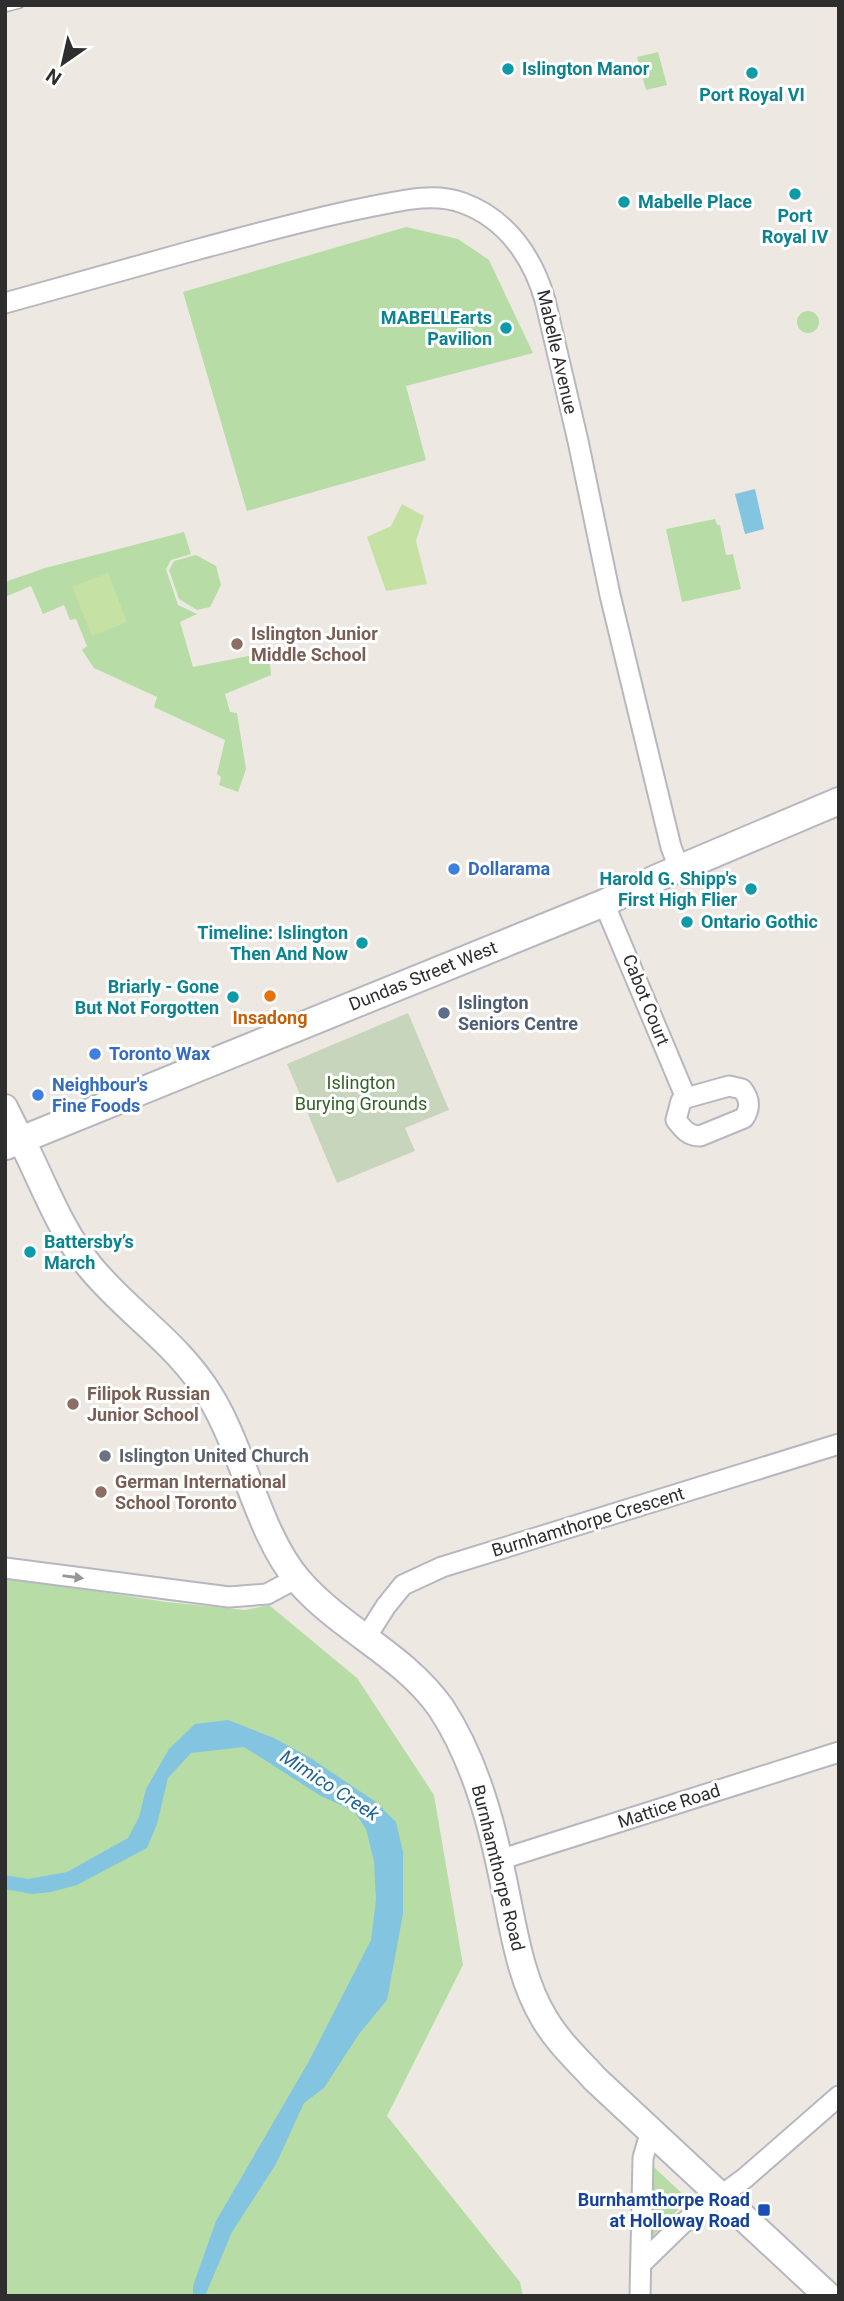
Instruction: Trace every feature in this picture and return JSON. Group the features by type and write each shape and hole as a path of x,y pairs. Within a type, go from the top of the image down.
{"main road":[{"name":"Dundas Street West","path":"13,1143 604,903 679,868 839,801"},
{"name":"Burnhamthorpe Road","path":"13,1143 78,1252 99,1278 182,1357 209,1395 222,1417 267,1525 296,1578 322,1605 407,1671 441,1709 476,1778 499,1860 517,1947 544,2018 566,2048 595,2079 828,2296"}],"street":[{"name":"Mabelle Avenue","path":"5,303 316,217 409,199 439,198 463,203 483,213 504,229 523,248 539,279 545,300 610,595 679,868"},
{"name":"Cabot Court","path":"604,903 686,1098"},
{"path":"5,1107 13,1143"},
{"name":"Burnhamthorpe Crescent","path":"365,1639 403,1585 442,1567 839,1444"},
{"path":"5,1568 229,1597 267,1594 296,1578"},
{"name":"Mattice Road","path":"499,1860 839,1752"},
{"path":"641,2264 682,2224 722,2196 839,2096"},
{"path":"640,2296 643,2158 651,2130"}],"green space":[{"path":"658,52 667,85 646,90 637,57"},
{"path":"406,227 458,239 489,260 533,353 406,386 426,460 247,511 183,292"},
{"path":"808,311 816,314 819,322 816,330 808,333 800,330 797,322 800,314"},
{"path":"402,504 424,516 416,541 427,584 386,591 367,537 391,526"},
{"path":"715,519 717,525 720,525 726,555 733,554 741,589 682,602 666,529"},
{"path":"184,532 191,554 171,560 166,569 178,605 197,614 180,622 193,667 269,652 271,675 225,694 230,712 237,713 246,769 238,792 219,785 221,777 217,774 225,740 154,707 157,697 94,668 82,650 87,646 76,619 70,620 64,605 43,614 31,586 5,597 5,582 45,568"},
{"path":"196,555 216,566 221,585 210,607 197,610 179,599 169,570 174,561"},
{"path":"108,573 127,622 92,636 72,587"},
{"name":"Islington Burying Grounds","path":"408,1013 449,1110 405,1128 415,1151 337,1183 287,1064"},
{"path":"5,1577 166,1602 245,1610 269,1605 357,1678 434,1795 463,1965 387,2116 520,2282 523,2296 5,2296"},
{"path":"644,2158 688,2199 653,2236 642,2230"}],"water":[{"path":"755,489 764,529 745,534 735,494"},
{"name":"Mimico Creek","path":"228,1720 274,1738 309,1757 376,1802 396,1822 403,1852 403,1914 387,2000 359,2034 324,2088 304,2103 276,2164 232,2232 205,2296 193,2296 193,2286 216,2221 309,2061 371,1940 376,1900 374,1861 366,1829 354,1811 321,1796 244,1747 191,1753 168,1778 157,1824 147,1848 77,1885 51,1892 32,1894 5,1889 5,1875 28,1879 67,1872 128,1838 139,1817 146,1789 169,1749 195,1724"}],"railway":[{"path":"5,9 20,5"}],"place":[{"name":"Islington Manor","path":"508,69"},
{"name":"Port Royal VI","path":"752,73"},
{"name":"Port Royal IV","path":"795,194"},
{"name":"Mabelle Place","path":"624,202"},
{"name":"MABELLEarts Pavilion","path":"506,328"},
{"name":"Islington Junior Middle School","path":"237,644"},
{"name":"Dollarama","path":"454,869"},
{"name":"Harold G. Shipp's First High Flier","path":"751,889"},
{"name":"Ontario Gothic","path":"687,922"},
{"name":"Timeline: Islington Then And Now","path":"362,943"},
{"name":"Insadong","path":"270,996"},
{"name":"Briarly - Gone But Not Forgotten","path":"233,997"},
{"name":"Islington Seniors Centre","path":"444,1013"},
{"name":"Toronto Wax","path":"95,1054"},
{"name":"Neighbour's Fine Foods","path":"38,1095"},
{"name":"Battersby’s March","path":"30,1252"},
{"name":"Filipok Russian Junior School","path":"73,1404"},
{"name":"Islington United Church","path":"105,1456"},
{"name":"German International School Toronto","path":"101,1492"},
{"name":"Burnhamthorpe Road at Holloway Road","path":"764,2210"}]}
